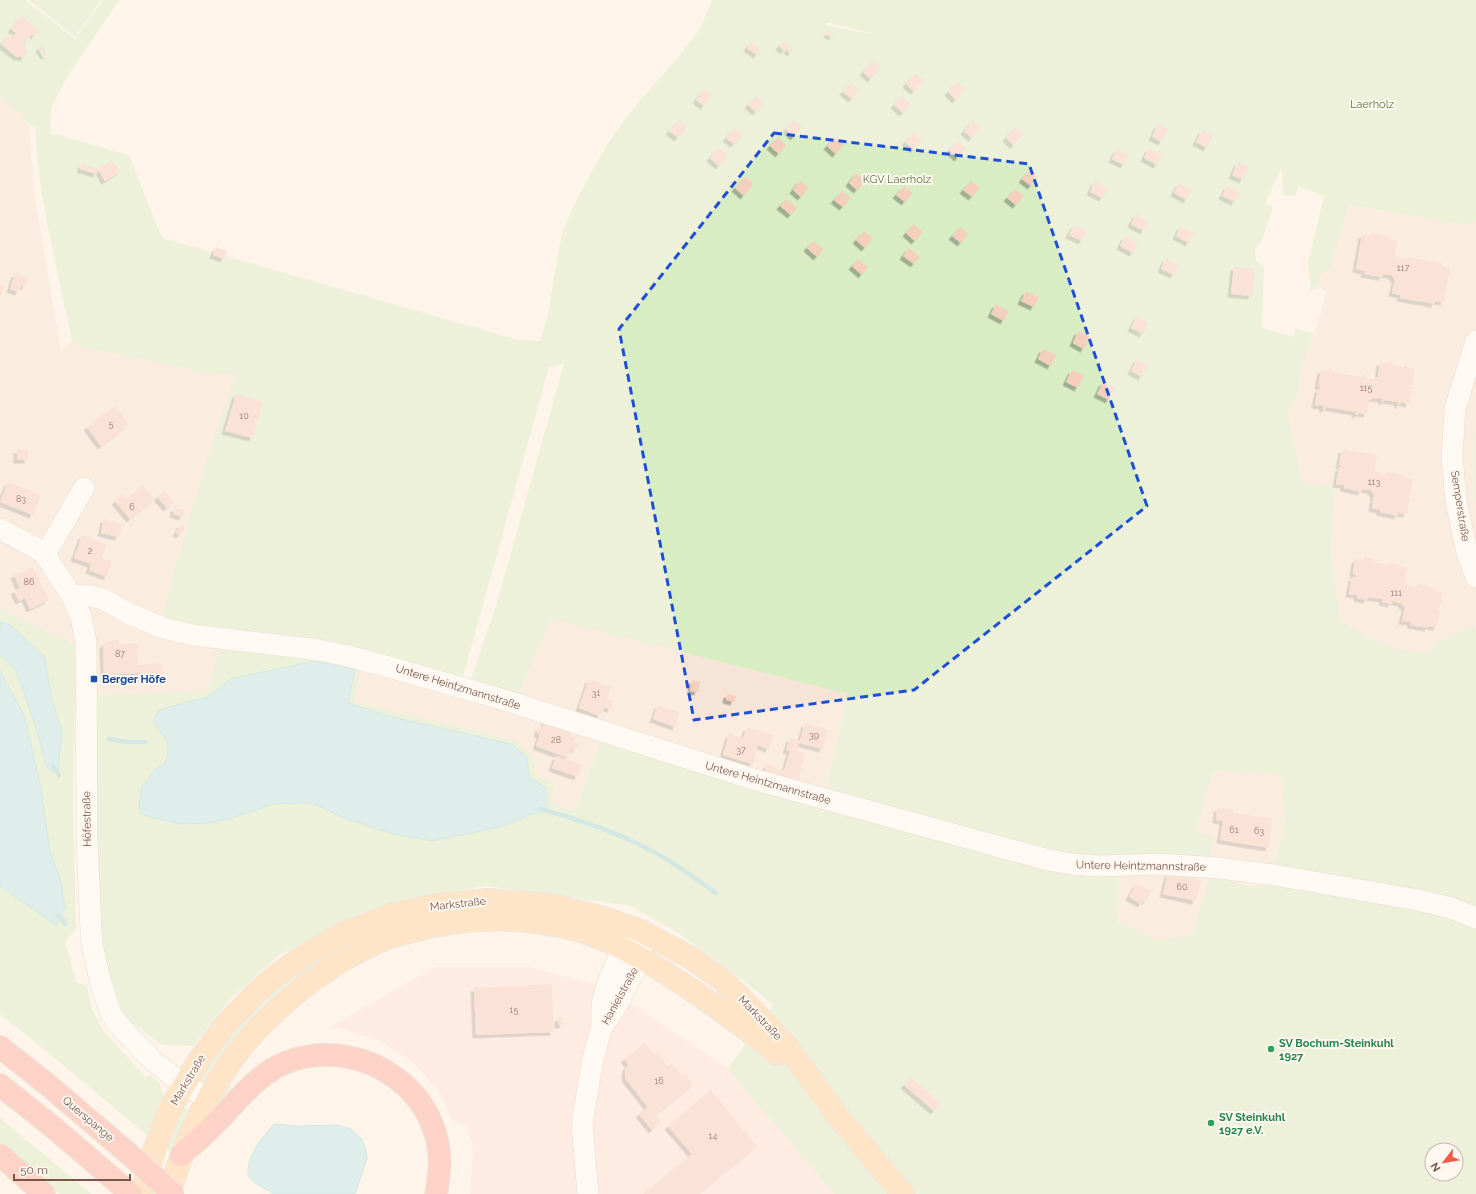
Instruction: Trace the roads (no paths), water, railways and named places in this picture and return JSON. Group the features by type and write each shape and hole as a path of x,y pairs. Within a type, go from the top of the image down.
{"highway":[{"name":"Querspange","path":"0,1047 48,1085 136,1160 173,1194"},
{"path":"181,1155 214,1125 243,1092 265,1074 293,1060 314,1055 336,1054 376,1064 393,1075 408,1088 418,1100 434,1128 438,1144 440,1164 436,1194"},
{"path":"0,1085 133,1193"},
{"path":"0,1155 44,1194"}],"main road":[{"name":"Markstraße","path":"133,1193 154,1151 172,1104 200,1059 225,1025 256,993 278,974 302,957 344,933 390,915 436,905 488,900 552,905 607,919 641,930 693,959 722,980 785,1044 837,1115 903,1194"},
{"name":"Markstraße","path":"169,1194 181,1155 207,1099 229,1064 252,1035 274,1013 314,980 357,953 385,939 434,925 478,921 514,920 562,926 599,938 632,954 678,980 753,1033 777,1054 837,1115"}],"street":[{"name":"Semperstraße","path":"1476,341 1455,409 1452,457 1456,501 1467,552 1476,577"},
{"path":"45,555 84,488"},
{"name":"Höfestraße","path":"0,529 36,548 45,555 72,596 81,618 86,642 88,890 92,944 100,980 110,1012 117,1023 152,1060 171,1075 207,1099"},
{"name":"Untere Heintzmannstraße","path":"72,596 87,595 103,599 128,613 163,628 193,635 319,650 348,656 501,699 756,780 1048,860 1098,866 1159,864 1219,868 1274,874 1418,900 1451,908 1476,918"},
{"name":"Hanielstraße","path":"588,1194 582,1123 593,1060 601,1030 602,1004 609,979 632,954 641,930"}],"water":[{"path":"0,622 10,625 44,656 52,700 62,731 58,770 53,772 47,768 36,727 16,670 0,655"},
{"path":"314,661 355,669 348,703 392,717 511,744 527,757 529,777 546,788 546,811 530,815 500,827 432,841 390,833 347,819 312,803 274,804 232,818 210,823 179,824 141,814 139,805 142,787 155,770 164,764 168,754 168,743 153,722 159,710 207,697 231,679"},
{"path":"0,671 24,715 40,783 50,852 61,882 65,909 56,925 0,886"},
{"path":"274,1124 300,1126 338,1125 351,1129 361,1138 366,1149 367,1159 355,1194 274,1194 255,1183 248,1176 248,1168 252,1154"}],"waterway":[{"path":"109,739 127,742 145,742"},
{"path":"53,766 59,775"},
{"path":"540,809 589,824 647,848 716,893"},
{"path":"57,915 64,921 65,924"}],"place":[{"name":"Berger Höfe","path":"94,679"},
{"name":"SV Bochum-Steinkuhl 1927","path":"1271,1049"},
{"name":"SV Steinkuhl 1927 e.V.","path":"1211,1123"}],"park label":[{"name":"Laerholz","path":"1372,104"},
{"name":"KGV Laerholz","path":"897,179"}]}
